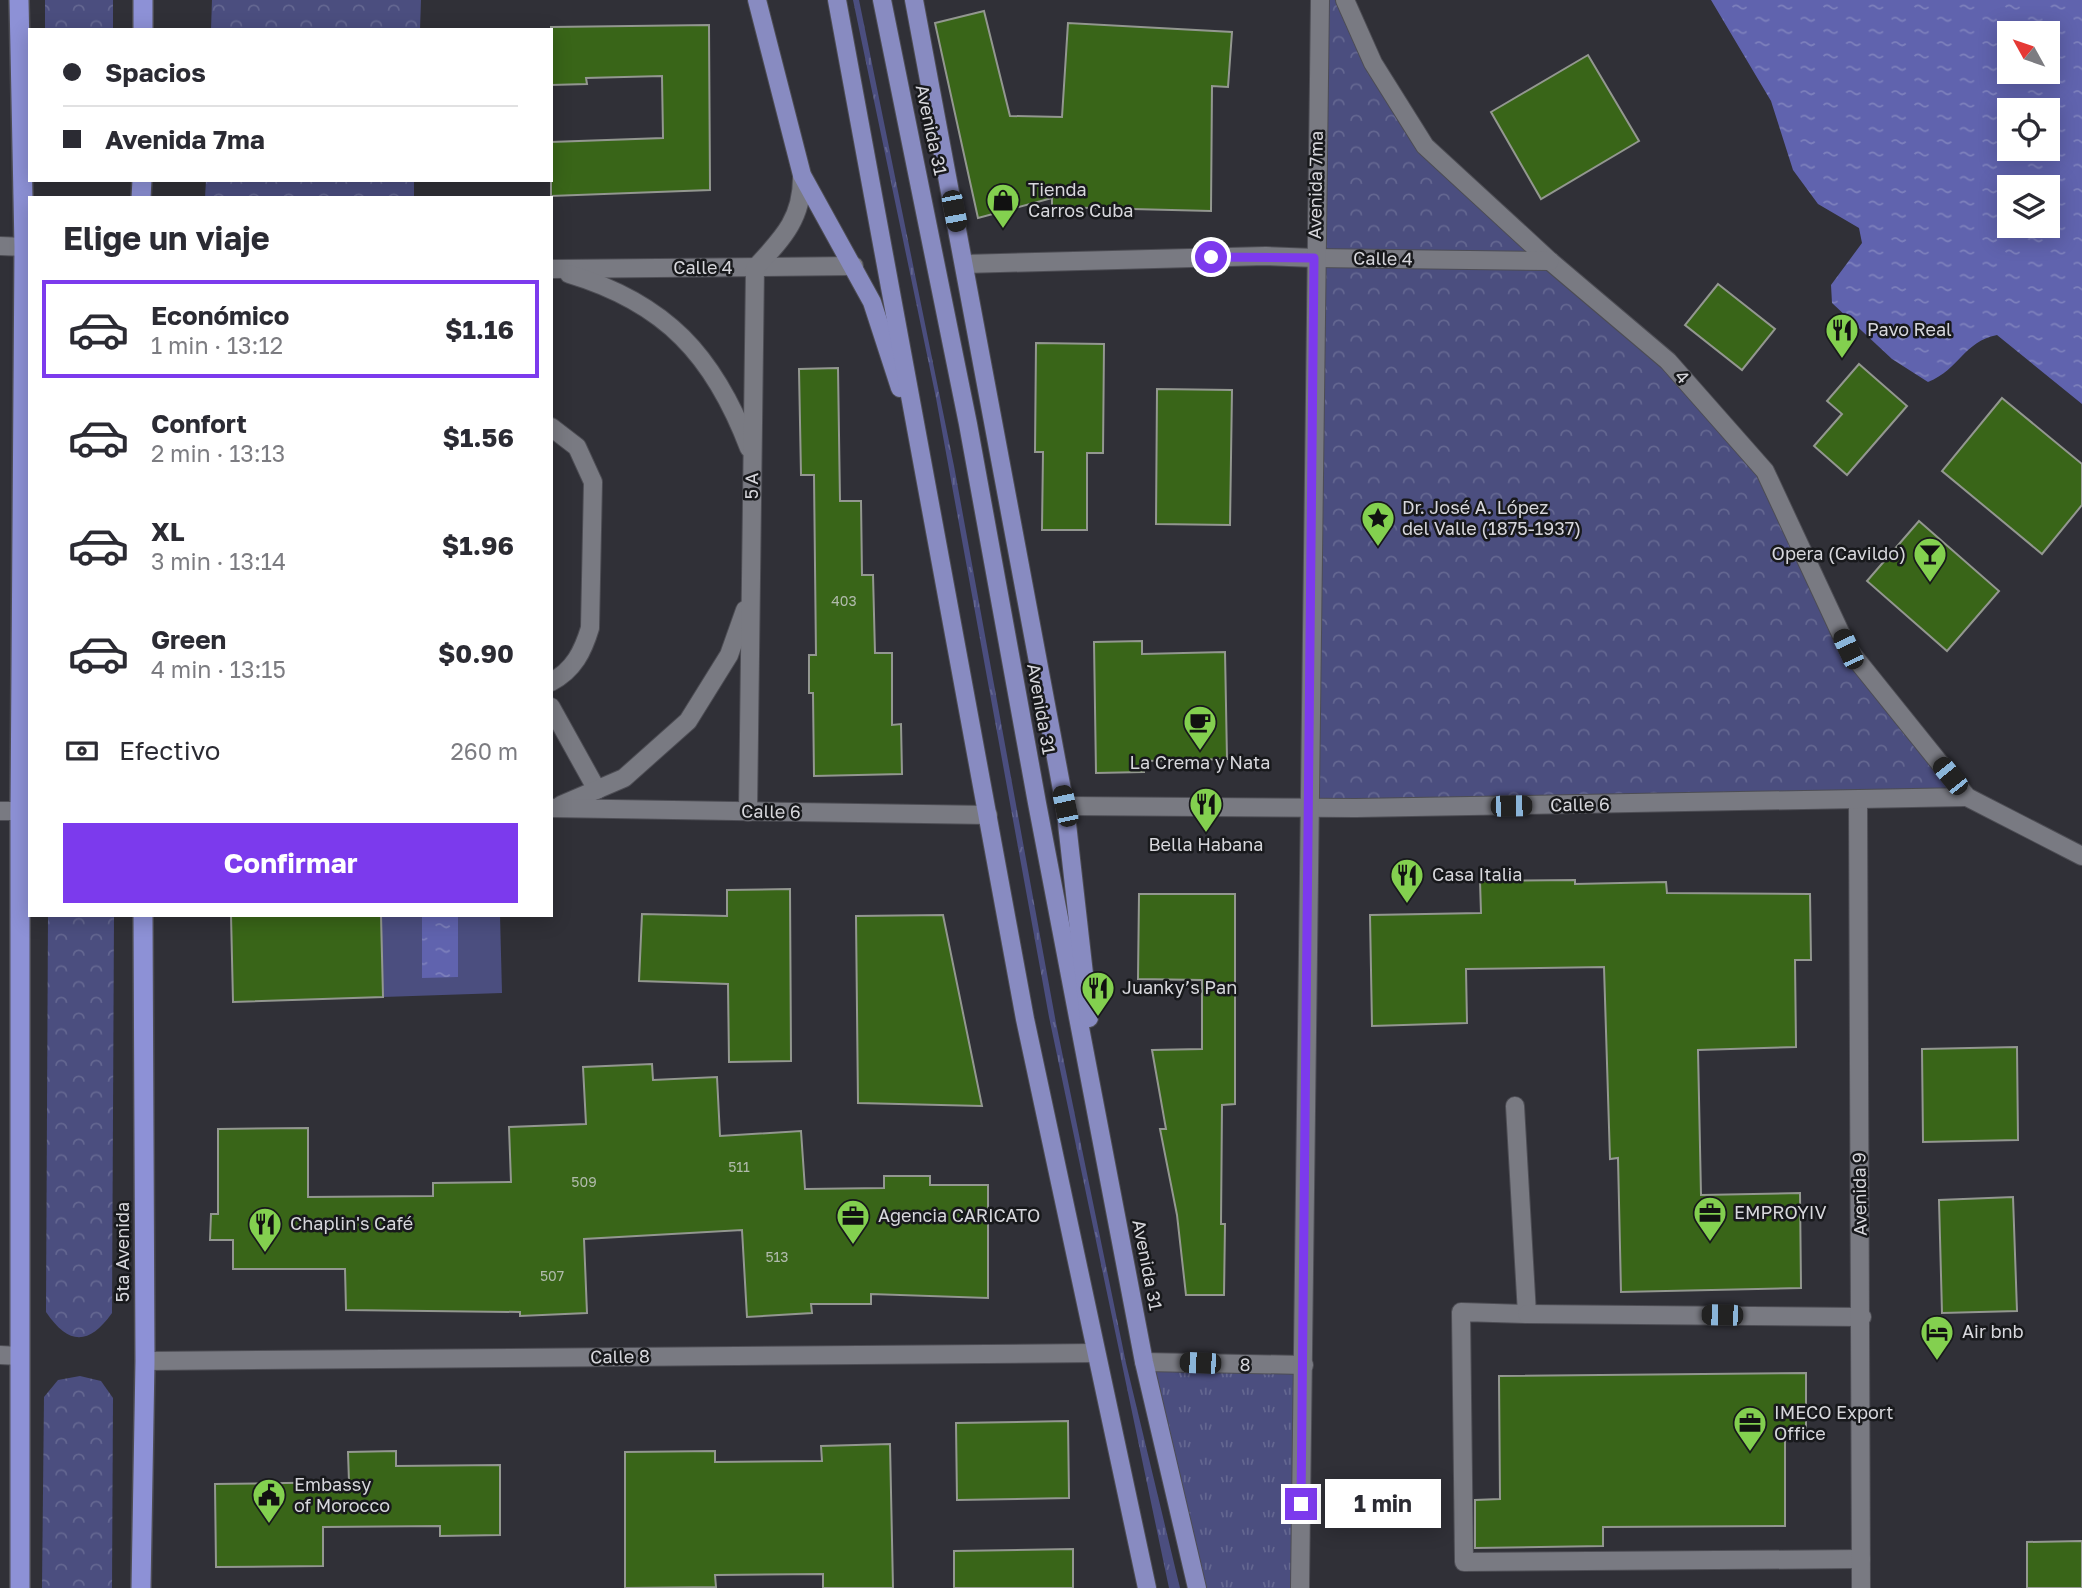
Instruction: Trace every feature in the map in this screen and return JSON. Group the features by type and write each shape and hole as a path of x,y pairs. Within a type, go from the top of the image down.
{"highway":[{"path":"19,0 24,247 10,811 10,1355 20,1588"},
{"path":"142,28 143,0"},
{"name":"5ta Avenida","path":"141,1588 145,1362 142,917"}],"main road":[{"path":"757,0 802,175 872,302 922,454"},
{"path":"838,0 1025,1019 1147,1588"},
{"name":"Avenida 31","path":"882,0 963,397 1144,1362 1197,1588"},
{"path":"914,0 1065,806 1104,1154"}],"street":[{"name":"Avenida 7ma","path":"1300,1588 1314,258 1320,0"},
{"name":"4","path":"1345,0 1373,63 1425,146 1550,261 1668,361 1766,471 1848,649 1967,797"},
{"path":"755,268 786,234 802,199 802,175"},
{"path":"0,246 24,247"},
{"name":"Calle 4","path":"964,264 1266,256 1550,261"},
{"name":"Calle 4","path":"553,269 854,266"},
{"name":"5 A","path":"748,812 755,268"},
{"name":"Calle 4","path":"553,269 604,285 649,308 694,348 731,401 752,456"},
{"path":"553,429 577,447 593,482 590,628 574,664 553,680"},
{"name":"Calle 6","path":"553,808 624,778 688,721 729,656 750,596"},
{"path":"553,711 597,790"},
{"name":"Calle 6","path":"1065,806 1308,808 1967,797 2082,856"},
{"name":"Avenida 9","path":"1857,800 1862,1317 1861,1588"},
{"name":"Calle 6","path":"553,808 988,815"},
{"path":"1516,1106 1527,1314"},
{"path":"1861,1559 1464,1562 1461,1312 1862,1317"},
{"name":"Calle 8","path":"145,1362 1096,1353"},
{"name":"8","path":"1144,1362 1304,1365"}],"green space":[{"path":"45,0 113,0 113,28 45,28"},
{"path":"212,0 421,0 420,28 211,28"},
{"path":"853,0 859,0 954,466 1056,1023 1126,1363 1180,1588 1169,1588 1049,1017 936,398"},
{"path":"1320,0 1345,0 1425,146 1668,361 1765,471 1848,649 1967,797 1308,808"},
{"path":"206,182 414,182 414,196 205,196"},
{"path":"48,917 114,917 112,1313 95,1331 79,1337 63,1331 46,1312"},
{"path":"381,917 500,917 502,993 383,997"},
{"path":"1144,1362 1304,1365 1300,1588 1197,1588"},
{"path":"80,1376 101,1381 113,1398 112,1588 42,1588 44,1397 58,1380"}],"water":[{"path":"1711,0 2082,0 2082,404 1997,335 1976,343 1948,370 1928,382 1892,359 1832,303 1831,285 1862,243 1859,228 1818,204 1793,170 1771,101"},
{"path":"422,917 458,917 458,977 422,978"}],"building":[{"path":"984,11 1010,116 1062,117 1068,23 1232,32 1228,87 1212,86 1211,211 1052,207 1052,198 978,218 935,23"},
{"path":"709,25 710,190 551,196 553,142 663,138 662,76 586,78 587,84 553,85 551,27"},
{"path":"1588,55 1639,141 1541,199 1491,112"},
{"path":"1718,284 1775,329 1742,370 1685,325"},
{"path":"1036,343 1104,344 1103,453 1087,453 1087,530 1042,530 1043,452 1035,452"},
{"path":"1859,364 1907,406 1847,475 1814,446 1842,414 1827,401"},
{"path":"838,368 840,501 861,501 862,575 873,575 875,653 892,653 892,725 901,724 902,774 814,776 813,693 809,693 809,655 816,655 814,475 801,475 799,369"},
{"path":"1157,389 1232,390 1230,525 1156,524"},
{"path":"2002,398 2082,464 2082,505 2042,554 1942,471"},
{"path":"1919,521 1999,591 1947,651 1867,581"},
{"path":"1142,641 1142,654 1225,652 1227,759 1144,761 1144,772 1096,773 1094,642"},
{"path":"1575,880 1575,884 1666,882 1667,893 1810,894 1811,960 1795,960 1796,1047 1698,1050 1701,1195 1800,1193 1801,1288 1621,1292 1618,1158 1610,1159 1604,967 1466,969 1467,1023 1372,1026 1370,915 1481,913 1480,881"},
{"path":"790,889 791,1061 729,1062 728,984 639,981 642,914 727,916 727,890"},
{"path":"1139,894 1235,894 1235,1104 1222,1105 1221,1224 1225,1224 1224,1295 1186,1295 1177,1215 1160,1129 1166,1129 1152,1050 1202,1049 1202,980 1138,979"},
{"path":"943,915 982,1106 858,1103 856,916"},
{"path":"231,917 381,917 383,997 233,1002"},
{"path":"2017,1047 2018,1140 1923,1142 1922,1049"},
{"path":"652,1064 653,1080 717,1077 720,1136 801,1131 805,1189 884,1188 884,1176 930,1176 930,1185 988,1185 988,1298 871,1294 871,1304 811,1304 812,1313 747,1317 742,1230 584,1239 587,1313 520,1316 520,1312 346,1310 345,1269 233,1269 233,1240 210,1240 211,1214 218,1214 218,1129 308,1128 308,1197 433,1196 433,1183 511,1182 509,1127 586,1124 583,1067"},
{"path":"2013,1197 2017,1311 1942,1313 1939,1200"},
{"path":"1806,1373 1806,1436 1785,1436 1785,1526 1603,1527 1603,1546 1475,1548 1475,1500 1500,1499 1499,1376"},
{"path":"1068,1421 1069,1498 957,1500 956,1423"},
{"path":"890,1444 893,1588 823,1588 823,1574 715,1575 716,1587 625,1588 625,1452 715,1451 715,1462 822,1461 821,1446"},
{"path":"396,1451 396,1466 500,1465 500,1535 440,1536 440,1526 323,1527 323,1566 216,1567 215,1484 349,1482 348,1452"},
{"path":"2082,1541 2082,1588 2027,1588 2027,1542"},
{"path":"1073,1549 1073,1588 954,1588 954,1551"}],"place":[{"name":"Tienda Carros Cuba","path":"1003,230"},
{"name":"Pavo Real","path":"1842,360"},
{"name":"Dr. José A. López del Valle (1875-1937)","path":"1378,548"},
{"name":"Opera (Cavildo)","path":"1930,584"},
{"name":"La Crema y Nata","path":"1200,752"},
{"name":"Bella Habana","path":"1206,834"},
{"name":"Casa Italia","path":"1407,905"},
{"name":"Juanky’s Pan","path":"1098,1018"},
{"name":"EMPROYIV","path":"1710,1243"},
{"name":"Agencia CARICATO","path":"853,1246"},
{"name":"Chaplin's Café","path":"265,1254"},
{"name":"Air bnb","path":"1937,1362"},
{"name":"IMECO Export Office","path":"1750,1453"},
{"name":"Embassy of Morocco","path":"269,1525"}],"route":[{"path":"1211,257 1314,258 1301,1504"}]}
